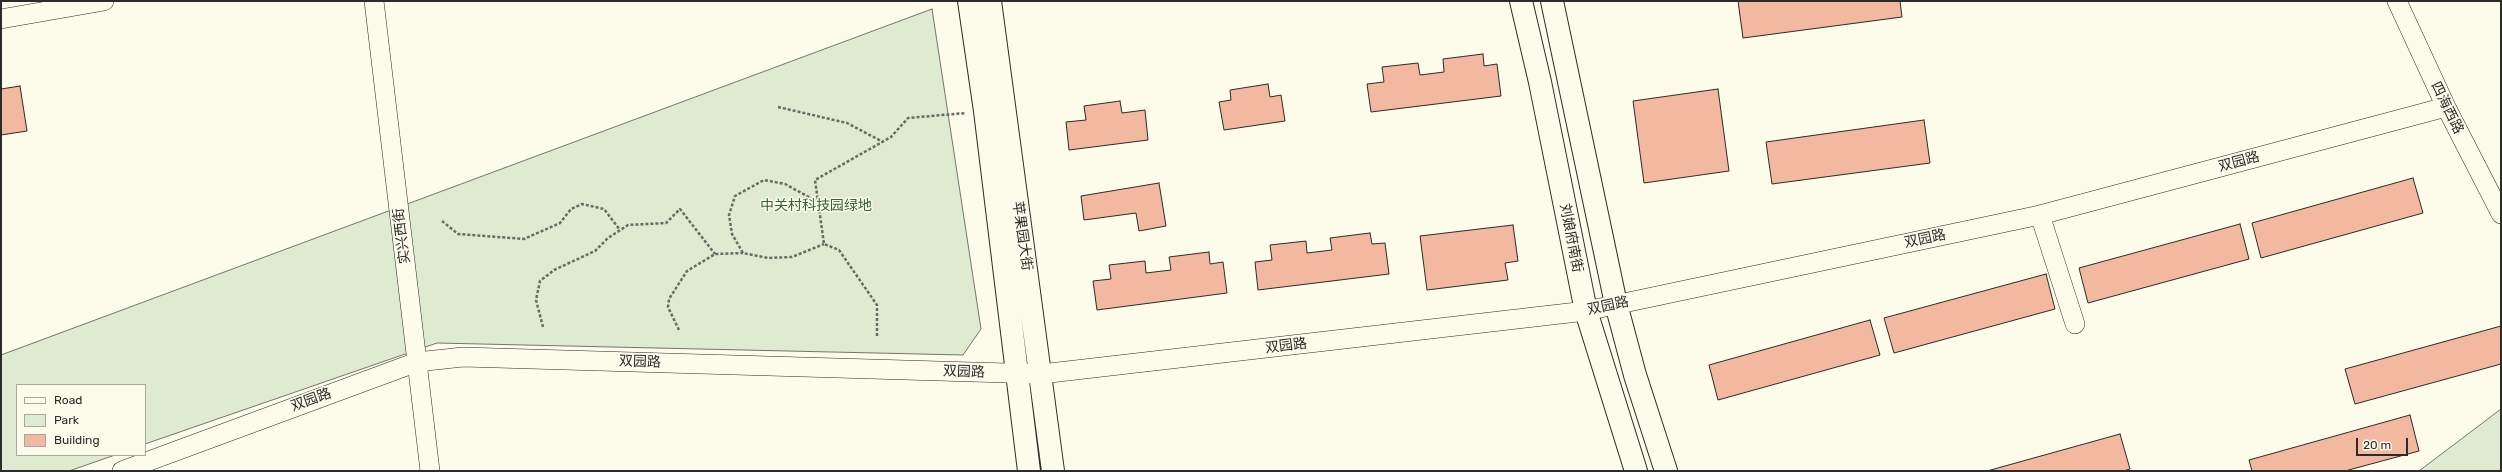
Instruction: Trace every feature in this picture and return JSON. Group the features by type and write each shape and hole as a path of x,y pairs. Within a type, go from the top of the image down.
{"main road":[{"name":"苹果园大街","path":"969,1 985,111 1029,471"},
{"name":"苹果园大街","path":"990,1 1053,471"},
{"name":"刘娘府南街","path":"1520,1 1540,82 1586,310 1636,471"},
{"path":"1552,1 1616,304 1635,375 1666,471"}],"street":[{"path":"1,19 104,1"},
{"name":"实兴西街","path":"374,1 430,471"},
{"name":"四海西路","path":"2397,1 2446,107 2501,214"},
{"name":"双园路","path":"122,471 417,362 463,357 1041,374 1586,310 2040,214 2446,107"},
{"path":"2040,214 2075,324"}],"path":[{"path":"778,107 847,123 883,142"},
{"path":"824,244 815,180 891,137 908,118 985,111"},
{"path":"743,253 732,234 729,215 735,196 764,180 785,184 818,202"},
{"path":"442,221 458,234 524,240 555,225 571,209 582,204 604,209 620,230"},
{"path":"543,327 536,300 540,281 554,270 595,250 608,238 628,225 666,223 680,209 715,254"},
{"path":"679,330 668,307 668,299 687,271 715,254 743,253 768,258 792,257 824,244 839,250 877,305 877,336"}],"green space":[{"name":"中关村科技园绿地","path":"932,9 981,329 963,355 437,343 146,444 146,384 16,384 16,456 112,456 69,471 1,471 1,355"},
{"path":"2501,409 2501,471 2419,471"}],"building":[{"path":"1738,1 1900,1 1902,17 1743,38"},
{"path":"1483,54 1484,66 1497,64 1501,96 1371,112 1367,84 1384,82 1382,67 1418,63 1420,75 1444,72 1443,59"},
{"path":"1268,84 1270,97 1281,95 1285,121 1224,130 1219,102 1231,100 1230,90"},
{"path":"20,86 27,131 1,135 1,89"},
{"path":"1718,89 1729,171 1644,183 1633,101"},
{"path":"1120,101 1122,113 1145,110 1148,140 1069,150 1066,122 1086,120 1084,106"},
{"path":"1924,120 1930,163 1772,184 1766,142"},
{"path":"2413,178 2423,213 2261,258 2252,223"},
{"path":"1159,183 1166,226 1139,231 1136,213 1084,220 1081,196"},
{"path":"2240,224 2249,259 2088,303 2079,268"},
{"path":"1513,225 1518,261 1505,263 1508,280 1427,290 1420,236"},
{"path":"1370,233 1372,244 1385,243 1389,274 1258,290 1255,262 1272,260 1270,245 1306,241 1307,253 1332,250 1330,238"},
{"path":"1209,252 1210,264 1223,262 1227,293 1097,310 1093,281 1111,279 1109,265 1145,261 1146,273 1171,270 1169,257"},
{"path":"2046,274 2055,309 1894,353 1884,318"},
{"path":"1870,320 1880,355 1718,400 1709,365"},
{"path":"2501,326 2501,364 2355,404 2345,369"},
{"path":"2410,415 2419,451 2345,471 2252,471 2249,460"},
{"path":"2120,434 2130,469 2123,471 1987,471"}]}
